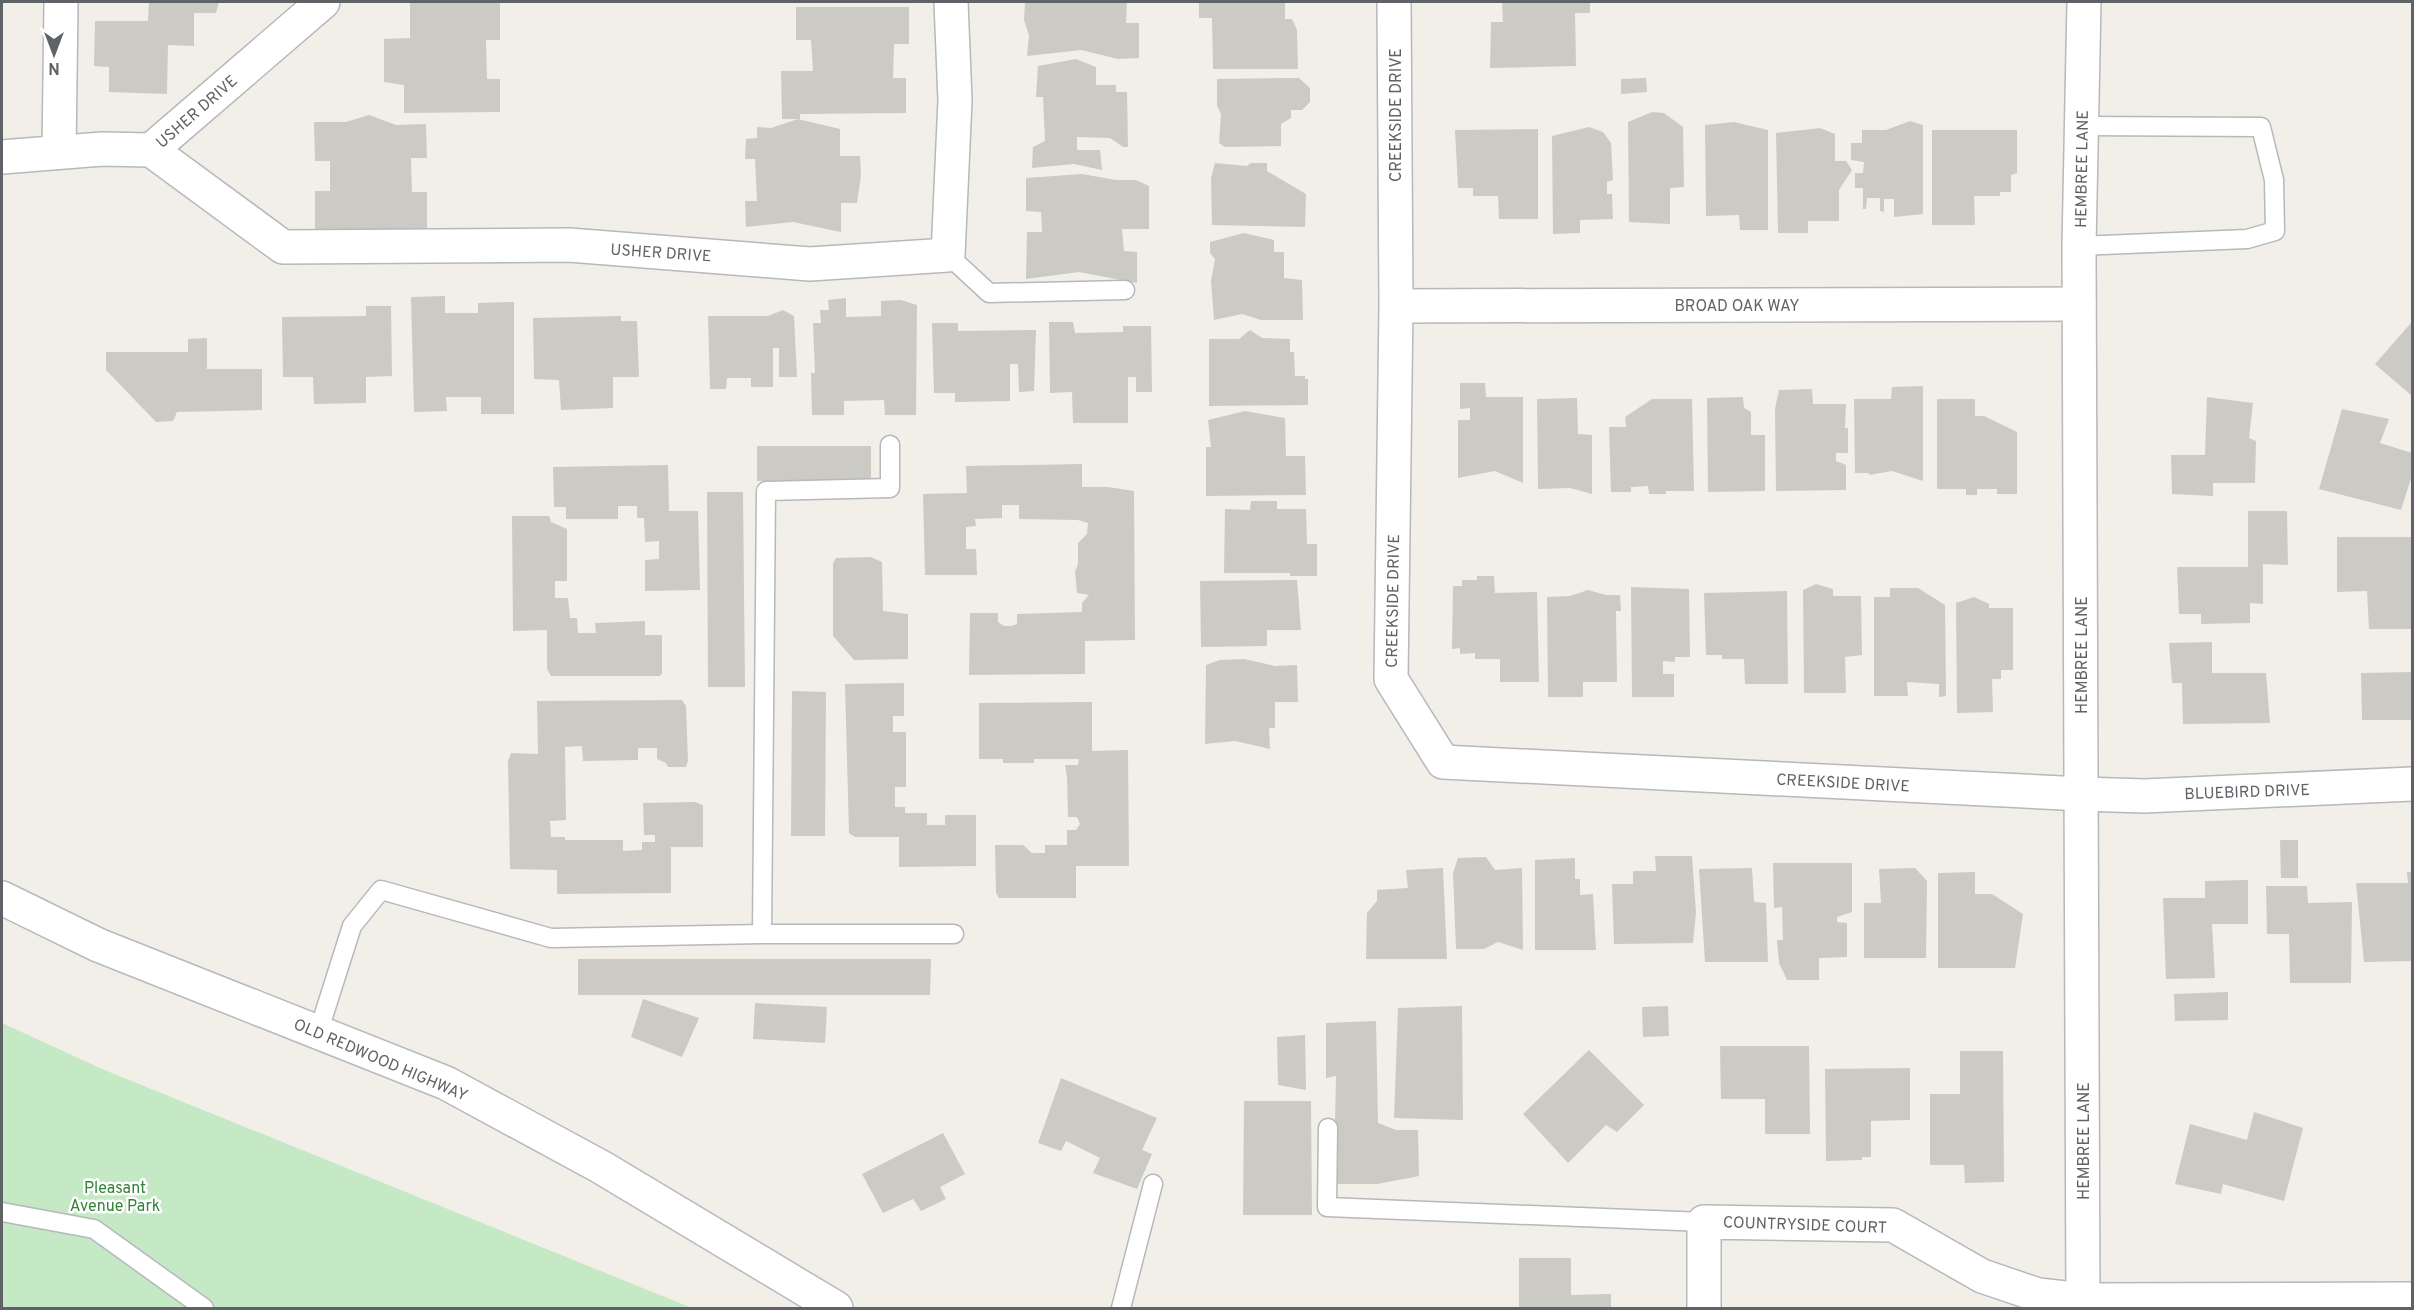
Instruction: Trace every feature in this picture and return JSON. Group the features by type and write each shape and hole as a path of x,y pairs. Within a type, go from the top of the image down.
{"street":[{"path":"60,152 61,2"},
{"name":"USHER DRIVE","path":"151,150 323,2"},
{"path":"948,255 955,100 951,2"},
{"name":"CREEKSIDE DRIVE","path":"1394,2 1396,306 1391,679 1443,762 2082,794"},
{"name":"HEMBREE LANE","path":"2084,1304 2079,246 2085,2"},
{"name":"USHER DRIVE","path":"2,157 60,152 151,150 283,247 569,245 810,264 948,255"},
{"name":"BROAD OAK WAY","path":"1396,306 2079,304"},
{"name":"BLUEBIRD DRIVE","path":"2082,794 2144,795 2412,784"},
{"name":"OLD REDWOOD HIGHWAY","path":"2,898 98,945 446,1083 602,1167 837,1308"},
{"name":"COUNTRYSIDE COURT","path":"1704,1308 1704,1222 1893,1226 1982,1276 2038,1295 2084,1304 2412,1299"}],"lane":[{"path":"2079,246 2247,239 2275,231 2274,180 2260,127 2083,126"},
{"path":"948,255 989,293 1125,290"},
{"path":"762,934 766,491 890,488 890,445"},
{"path":"318,1033 352,926 381,890 551,938 762,934 954,934"},
{"path":"1328,1128 1327,1207 1704,1222"},
{"path":"1120,1308 1153,1184"},
{"path":"2,1212 94,1229 204,1308"}],"green space":[{"name":"Pleasant Avenue Park","path":"2,1023 102,1069 692,1308 2,1308"}],"building":[{"path":"149,2 219,2 216,13 194,13 194,46 168,45 167,94 109,92 109,67 94,66 95,21 148,21"},
{"path":"410,2 500,2 500,40 486,40 487,79 500,79 500,112 404,113 404,85 384,82 384,39 410,38"},
{"path":"1025,2 1127,2 1126,23 1139,23 1139,58 1118,59 1081,50 1027,56 1029,36 1024,20"},
{"path":"1199,2 1285,2 1285,19 1292,19 1297,30 1298,69 1213,69 1212,18 1199,18"},
{"path":"1502,2 1590,2 1590,13 1575,13 1576,66 1490,68 1491,22 1503,22"},
{"path":"796,7 909,7 909,44 894,44 893,78 906,78 906,113 800,114 800,119 782,119 781,71 813,71 811,40 796,40"},
{"path":"1076,59 1096,67 1096,85 1116,85 1116,92 1127,92 1128,147 1123,147 1110,138 1077,137 1077,150 1100,150 1102,170 1074,164 1032,168 1033,147 1045,141 1043,97 1036,97 1038,66"},
{"path":"1299,78 1310,88 1310,102 1302,110 1291,110 1291,118 1281,124 1281,146 1225,147 1219,143 1221,114 1217,106 1217,79"},
{"path":"1646,78 1647,92 1621,94 1621,79"},
{"path":"1652,112 1664,113 1683,127 1684,187 1670,188 1670,224 1629,222 1628,122"},
{"path":"369,115 396,125 426,124 427,158 411,158 412,192 427,192 427,229 315,230 315,191 330,191 330,161 315,161 314,122 346,122"},
{"path":"798,119 840,129 840,156 860,156 861,175 857,203 841,203 841,232 793,222 746,227 745,201 757,201 755,159 745,159 746,139 757,138 757,127 771,128"},
{"path":"1910,121 1923,125 1923,214 1894,217 1894,199 1884,199 1884,212 1880,211 1880,198 1867,198 1866,209 1863,209 1863,188 1855,188 1855,173 1863,173 1864,162 1851,160 1851,143 1862,143 1862,130 1886,130"},
{"path":"1734,122 1768,130 1768,230 1740,230 1739,215 1706,216 1705,125"},
{"path":"1589,127 1603,132 1611,143 1613,180 1607,182 1607,194 1612,194 1613,219 1580,220 1580,233 1553,234 1552,136"},
{"path":"1820,128 1835,134 1835,161 1846,161 1852,170 1839,190 1839,221 1808,221 1808,233 1778,233 1776,133"},
{"path":"1538,129 1538,219 1499,219 1498,196 1473,196 1473,188 1458,188 1455,130"},
{"path":"1932,130 2017,130 2017,173 2011,175 2011,192 2000,192 2000,196 1974,196 1975,225 1932,225"},
{"path":"1215,163 1247,166 1251,163 1267,163 1267,171 1306,194 1305,227 1212,225 1211,178"},
{"path":"1082,174 1116,180 1136,180 1149,186 1149,229 1122,229 1124,251 1137,252 1137,283 1079,272 1026,279 1027,232 1042,232 1041,212 1026,211 1026,178"},
{"path":"1244,233 1274,240 1274,252 1284,252 1284,278 1302,280 1303,320 1261,320 1242,314 1214,320 1211,281 1215,259 1210,253 1210,242"},
{"path":"445,296 445,313 478,313 478,303 514,302 514,414 481,414 481,397 446,397 447,411 414,412 411,297"},
{"path":"846,298 846,317 881,316 881,301 901,300 917,305 916,415 885,415 884,400 844,401 844,415 812,415 811,373 815,373 813,323 821,323 820,310 829,310 828,300"},
{"path":"366,306 391,306 392,376 366,377 366,403 314,404 313,377 283,377 282,317 366,316"},
{"path":"783,310 794,316 797,377 779,377 779,348 773,348 773,387 751,387 751,378 727,378 726,389 710,389 708,316 768,316"},
{"path":"621,316 621,321 637,321 639,377 613,377 613,408 561,410 559,380 534,379 533,318"},
{"path":"1049,322 1073,322 1075,333 1123,332 1123,326 1151,326 1152,392 1136,392 1136,377 1128,377 1128,423 1073,423 1072,392 1050,393"},
{"path":"932,323 958,323 958,331 1036,330 1034,391 1019,392 1018,364 1010,364 1010,401 955,402 955,393 934,393"},
{"path":"2411,323 2412,325 2412,396 2375,364"},
{"path":"1250,330 1262,338 1290,339 1290,352 1294,352 1295,376 1305,376 1305,379 1308,379 1308,405 1209,406 1209,339 1239,339"},
{"path":"207,338 207,369 262,369 262,410 177,412 173,421 156,422 106,370 106,352 188,352 188,339"},
{"path":"1460,383 1485,383 1486,397 1523,397 1523,483 1495,471 1458,478 1458,420 1470,420 1470,408 1460,409"},
{"path":"1923,386 1923,481 1892,471 1869,475 1869,473 1855,473 1854,399 1891,399 1892,387"},
{"path":"1812,389 1813,404 1846,404 1845,428 1848,428 1848,453 1836,453 1836,461 1846,465 1846,490 1776,491 1775,409 1779,390"},
{"path":"1743,397 1744,408 1751,412 1751,435 1765,435 1765,491 1708,492 1707,398"},
{"path":"2207,397 2253,403 2249,438 2256,441 2255,483 2213,483 2213,496 2172,494 2171,455 2205,455"},
{"path":"1577,398 1578,434 1592,435 1592,494 1570,488 1538,489 1537,399"},
{"path":"1652,399 1692,399 1694,491 1666,491 1666,494 1649,494 1648,486 1631,487 1631,492 1611,492 1609,427 1626,427 1625,417"},
{"path":"1937,399 1975,399 1975,416 1984,416 2017,432 2017,494 1997,494 1997,489 1977,489 1977,495 1966,495 1966,489 1937,489"},
{"path":"2342,409 2389,419 2380,443 2412,453 2412,475 2401,510 2319,489"},
{"path":"1245,411 1285,418 1286,456 1305,456 1306,495 1206,496 1206,447 1211,447 1208,420"},
{"path":"757,446 871,446 871,481 757,481"},
{"path":"1082,464 1082,487 1108,487 1134,491 1135,640 1085,641 1085,674 969,675 970,613 998,613 998,622 1004,626 1011,626 1017,624 1017,614 1082,612 1082,603 1089,595 1077,593 1075,572 1078,564 1078,543 1087,534 1088,523 1078,520 1019,519 1019,505 1002,505 1002,518 975,519 976,526 966,527 966,549 976,549 977,575 925,575 923,494 967,493 966,466"},
{"path":"668,465 669,511 698,511 700,590 645,591 645,560 659,559 659,541 645,542 644,518 637,518 637,506 618,506 618,519 566,519 566,507 554,507 553,467"},
{"path":"707,492 743,492 745,687 708,687"},
{"path":"1251,501 1277,501 1277,509 1306,509 1307,544 1317,544 1317,576 1290,576 1290,573 1224,573 1225,509 1250,510"},
{"path":"2248,511 2287,511 2288,565 2263,564 2263,604 2250,603 2250,623 2201,624 2201,614 2179,614 2177,567 2248,567"},
{"path":"512,516 549,516 551,522 567,529 567,581 555,581 555,598 568,598 570,618 577,618 578,633 596,633 595,623 645,621 645,635 662,635 662,674 659,676 551,676 547,669 547,630 513,631"},
{"path":"2337,537 2412,537 2412,629 2369,629 2367,591 2337,592"},
{"path":"871,557 882,562 883,611 908,614 908,659 854,660 833,636 833,563 836,558"},
{"path":"1477,576 1494,576 1495,593 1537,592 1539,682 1500,682 1500,659 1475,659 1475,653 1460,654 1460,648 1452,649 1453,586 1462,586 1462,580 1477,580"},
{"path":"1297,580 1301,630 1267,630 1267,646 1201,647 1200,581"},
{"path":"1816,584 1833,589 1833,596 1861,596 1862,655 1845,657 1846,693 1804,693 1803,590"},
{"path":"1631,587 1689,589 1690,657 1675,657 1675,662 1663,661 1663,674 1674,674 1674,697 1632,697"},
{"path":"1890,588 1918,588 1945,605 1946,696 1939,697 1939,684 1907,682 1908,696 1874,696 1874,597 1890,597"},
{"path":"1588,590 1606,595 1620,595 1621,611 1616,611 1617,682 1583,682 1583,697 1548,697 1547,597 1570,596"},
{"path":"1787,591 1788,684 1745,684 1744,659 1722,659 1722,655 1706,655 1704,593"},
{"path":"1974,597 1989,604 1989,608 2013,608 2013,670 2001,670 2001,679 1992,679 1993,712 1957,713 1956,603"},
{"path":"2212,642 2212,673 2266,673 2270,723 2183,724 2182,683 2172,683 2169,643"},
{"path":"1244,659 1275,666 1297,665 1298,702 1275,702 1275,728 1269,728 1270,749 1235,741 1205,744 1206,665 1220,660"},
{"path":"2412,672 2412,720 2362,720 2361,673"},
{"path":"904,683 904,716 893,716 893,732 906,732 906,787 895,787 895,807 905,807 905,813 927,813 927,825 945,825 945,815 976,815 976,866 899,867 899,837 855,837 849,833 845,684"},
{"path":"792,691 826,692 825,836 791,836"},
{"path":"682,700 686,706 688,761 686,767 668,767 666,763 657,759 657,748 638,748 638,760 583,761 582,746 565,747 566,820 550,821 551,837 565,837 565,840 623,840 623,851 642,850 642,842 655,842 655,835 644,835 643,803 695,802 703,805 703,847 671,847 671,893 557,894 557,870 510,869 508,761 511,753 538,754 537,701"},
{"path":"1092,702 1092,751 1128,750 1129,866 1076,866 1076,898 999,898 996,893 995,845 1023,845 1032,853 1045,853 1045,845 1067,845 1067,830 1076,830 1080,824 1077,817 1068,817 1065,765 1078,765 1079,759 1034,759 1034,763 1003,763 1003,759 979,759 979,703"},
{"path":"2280,840 2298,840 2298,878 2281,878"},
{"path":"1655,856 1692,856 1696,912 1693,943 1614,944 1612,884 1633,884 1633,871 1656,871"},
{"path":"1486,857 1495,870 1522,868 1523,950 1498,942 1484,949 1456,949 1453,873 1458,858"},
{"path":"1575,858 1575,879 1580,879 1580,895 1593,894 1596,950 1535,950 1535,860"},
{"path":"1773,863 1852,863 1852,912 1837,917 1837,922 1847,923 1847,957 1819,958 1819,980 1787,980 1779,963 1777,940 1783,940 1782,907 1774,908"},
{"path":"1443,868 1447,959 1366,959 1367,913 1377,901 1377,890 1408,888 1406,870"},
{"path":"1752,868 1754,902 1766,903 1768,962 1705,962 1699,869"},
{"path":"1915,868 1927,881 1926,958 1864,958 1864,903 1881,903 1879,869"},
{"path":"1975,872 1975,894 1992,894 2023,914 2015,968 1938,968 1938,873"},
{"path":"2407,872 2412,872 2412,961 2364,962 2356,883 2408,883"},
{"path":"2248,880 2248,924 2212,924 2215,978 2166,979 2163,898 2205,898 2205,881"},
{"path":"2266,886 2307,886 2308,903 2352,902 2351,983 2290,983 2289,934 2267,934"},
{"path":"578,959 931,959 930,995 578,995"},
{"path":"2228,992 2228,1020 2175,1021 2174,994"},
{"path":"643,999 699,1018 682,1057 631,1037"},
{"path":"755,1003 827,1007 825,1043 753,1039"},
{"path":"1462,1006 1463,1120 1394,1118 1398,1008"},
{"path":"1668,1006 1669,1036 1643,1037 1642,1007"},
{"path":"1376,1021 1378,1123 1396,1130 1418,1130 1419,1176 1377,1184 1330,1184 1330,1121 1335,1120 1336,1076 1326,1078 1326,1023"},
{"path":"1305,1035 1306,1090 1278,1085 1277,1037"},
{"path":"1720,1046 1809,1046 1810,1134 1765,1134 1765,1099 1721,1099"},
{"path":"1589,1050 1644,1105 1617,1132 1606,1125 1568,1163 1523,1114"},
{"path":"1960,1051 2003,1051 2004,1182 1965,1183 1964,1165 1930,1165 1930,1094 1960,1094"},
{"path":"1910,1068 1910,1120 1871,1121 1871,1157 1862,1157 1862,1160 1826,1161 1825,1069"},
{"path":"1061,1078 1157,1118 1142,1150 1152,1154 1137,1189 1093,1173 1100,1158 1066,1141 1061,1151 1038,1143"},
{"path":"1244,1101 1311,1101 1312,1215 1243,1215"},
{"path":"2254,1112 2303,1128 2284,1201 2223,1184 2221,1194 2175,1184 2190,1124 2247,1140"},
{"path":"943,1133 965,1174 940,1187 946,1199 921,1211 913,1199 883,1213 862,1174"},
{"path":"1519,1258 1571,1258 1571,1295 1611,1294 1611,1308 1519,1308"}]}
